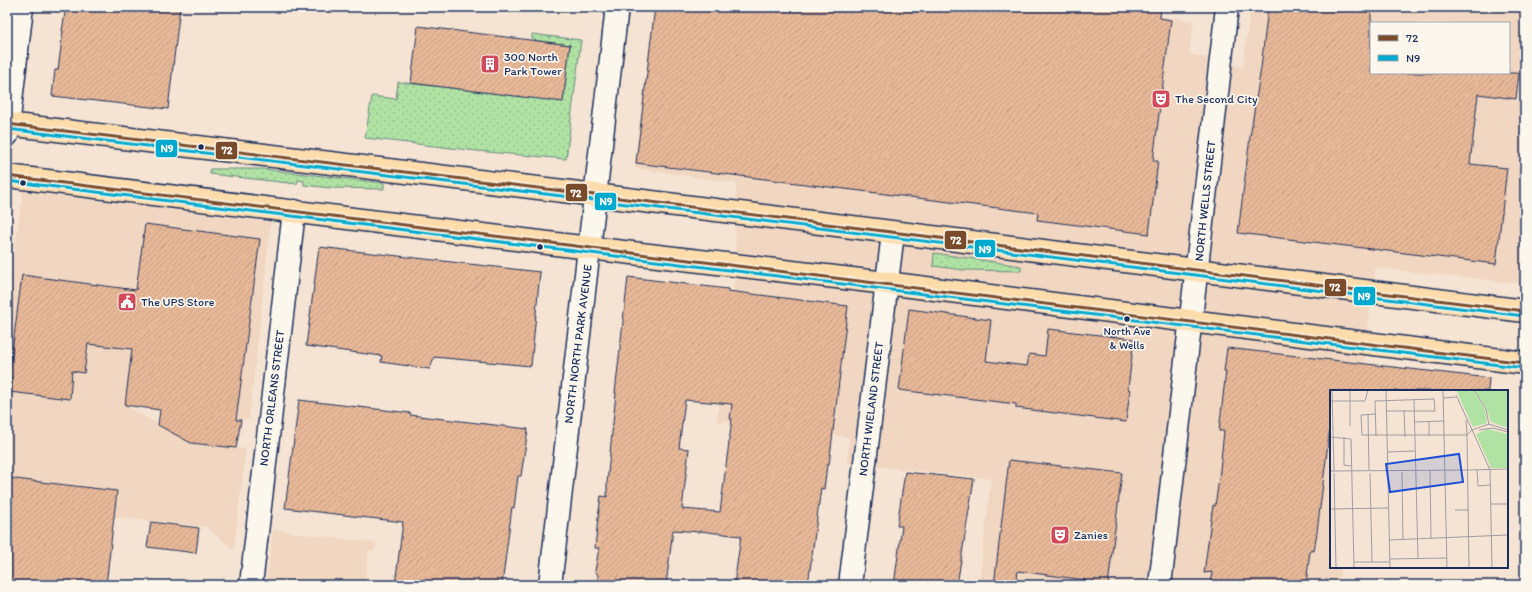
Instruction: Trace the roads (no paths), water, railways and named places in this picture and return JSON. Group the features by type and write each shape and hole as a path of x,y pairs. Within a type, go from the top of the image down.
{"main road":[{"path":"7,127 595,195 1525,311"},
{"path":"7,176 886,283 1525,363"}],"street":[{"path":"7,127 22,7"},
{"name":"NORTH NORTH PARK AVENUE","path":"550,585 617,7"},
{"name":"NORTH WELLS STREET","path":"1160,585 1227,7"},
{"name":"NORTH ORLEANS STREET","path":"251,585 294,211"},
{"name":"NORTH WIELAND STREET","path":"850,585 893,233"}],"place":[{"name":"300 North Park Tower","path":"490,64"},
{"name":"The Second City","path":"1161,99"},
{"name":"The UPS Store","path":"127,302"},
{"name":"North Ave & Wells","path":"1127,319"},
{"name":"Zanies","path":"1060,535"}]}
